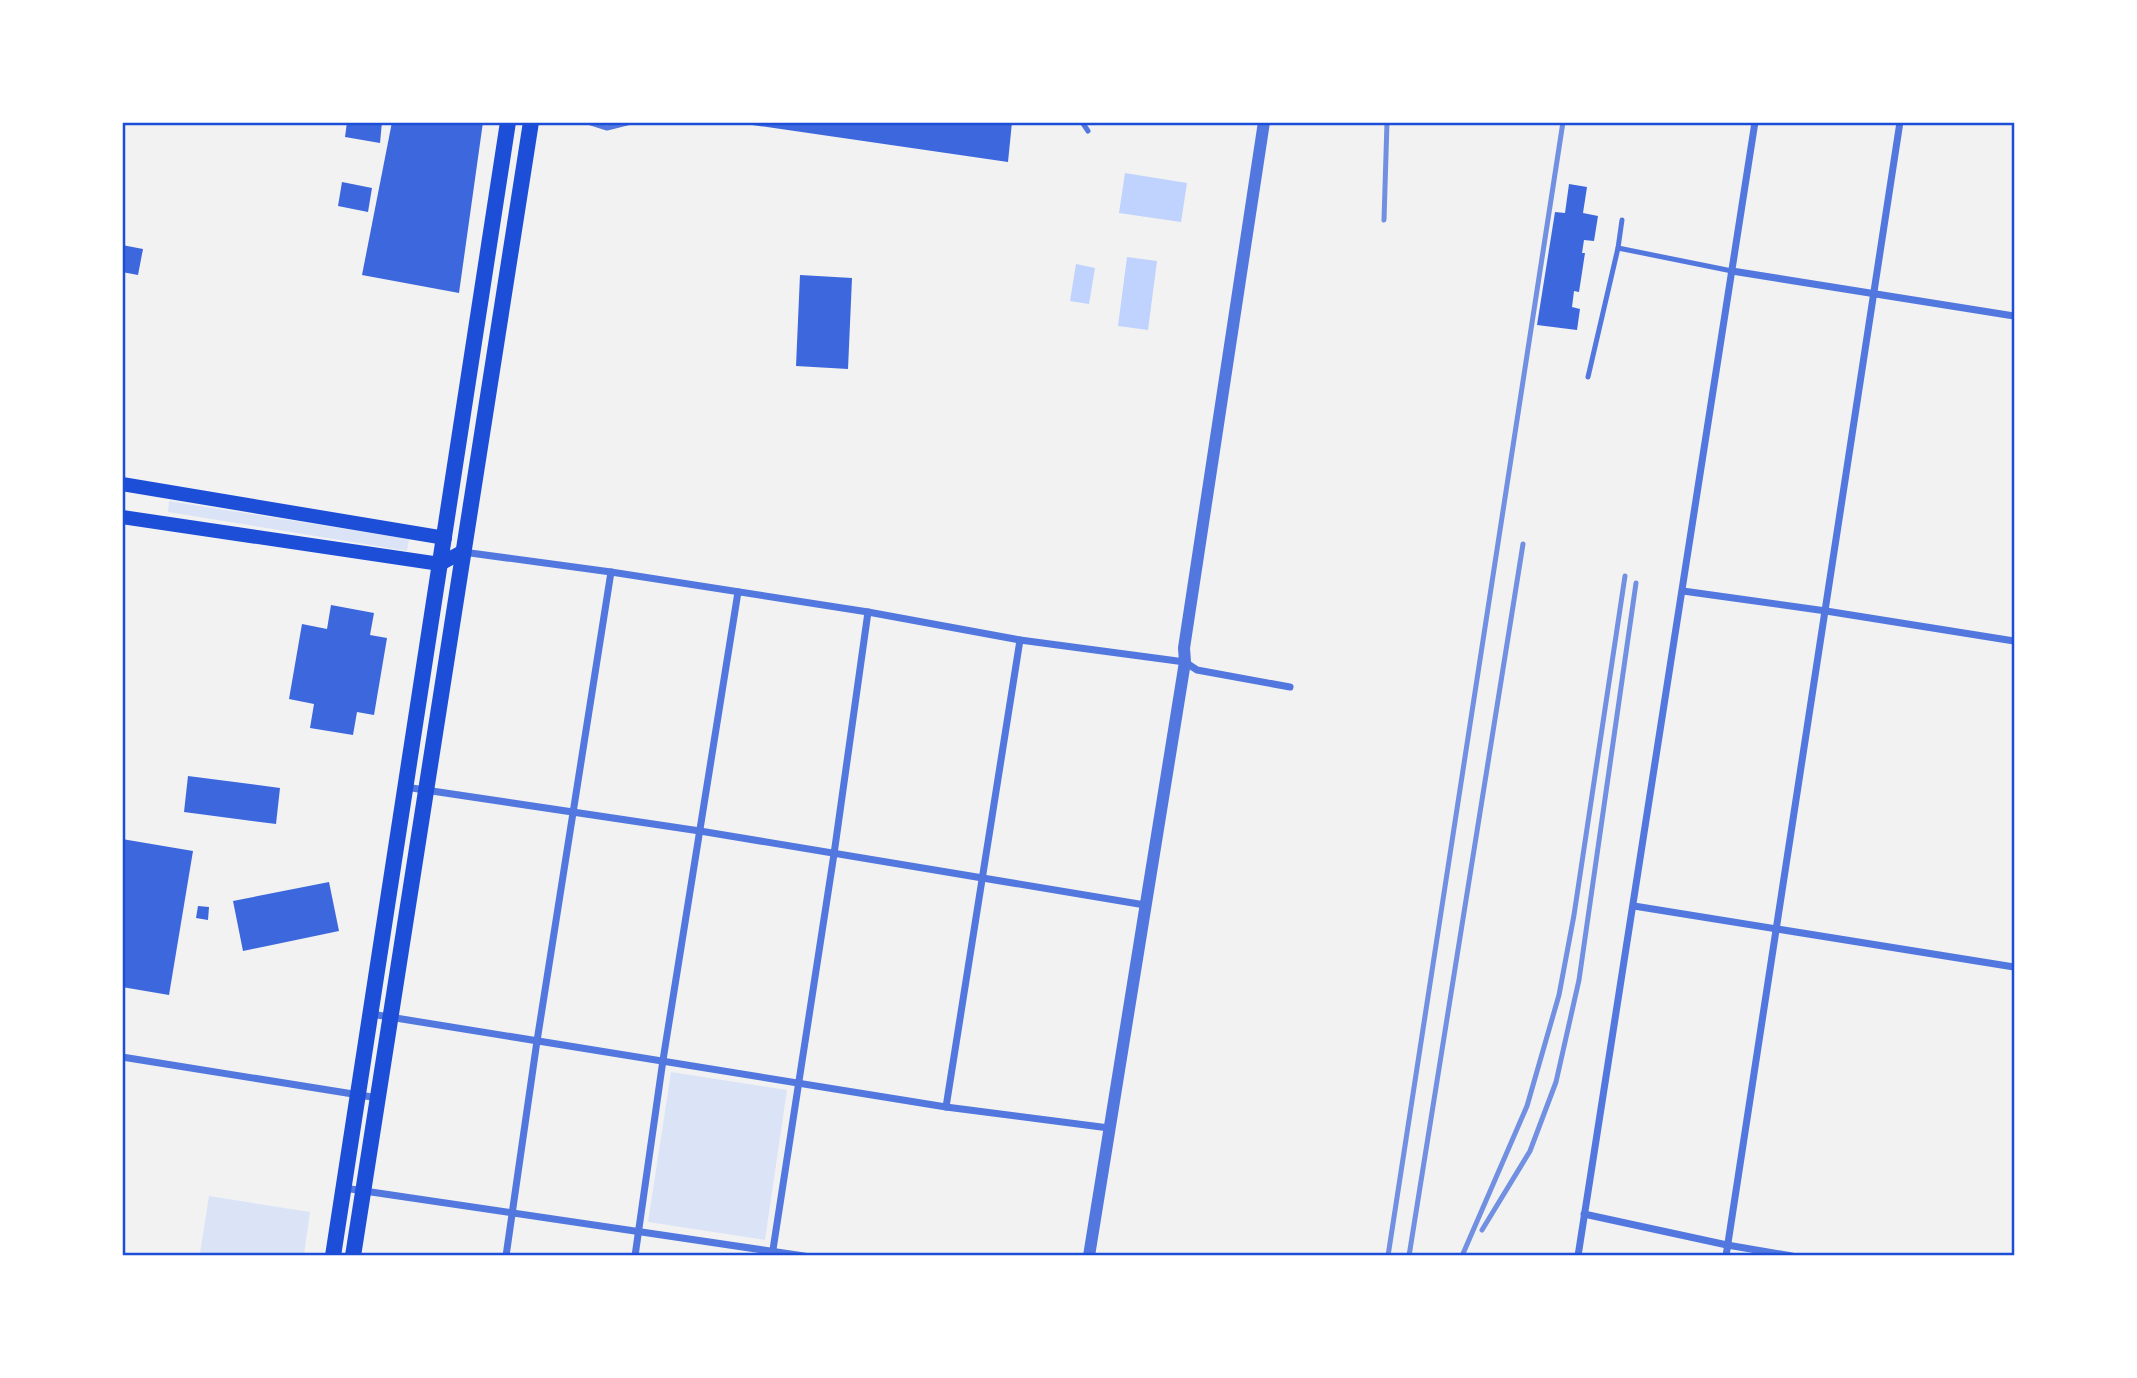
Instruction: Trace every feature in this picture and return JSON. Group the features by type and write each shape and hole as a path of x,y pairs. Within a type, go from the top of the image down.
{"main road":[{"path":"333,1255 446,538 508,122"},
{"path":"353,1255 531,122"},
{"path":"123,486 446,538"},
{"path":"122,517 440,564 462,552"}],"street":[{"path":"1089,1255 1185,663 1184,648 1264,122"},
{"path":"1578,1255 1755,122"},
{"path":"1726,1255 1900,122"},
{"path":"1732,271 2014,316"},
{"path":"446,538 462,552 611,572 868,612 1020,640 1185,663 1197,670 1290,687"},
{"path":"506,1255 611,572"},
{"path":"635,1255 663,1060 738,592"},
{"path":"1683,592 1826,611 2014,641"},
{"path":"772,1253 834,854 868,612"},
{"path":"946,1107 1020,640"},
{"path":"405,787 699,831 1145,905"},
{"path":"1634,906 2014,967"},
{"path":"371,1014 946,1107 1110,1128"},
{"path":"122,1057 378,1098"},
{"path":"345,1188 772,1253 804,1255"},
{"path":"1584,1214 1727,1245 1792,1255"}],"lane":[{"path":"588,122 607,128 631,122"},
{"path":"1082,122 1088,131"},
{"path":"1588,377 1622,220"},
{"path":"1618,248 1732,271"}],"shaded area":[{"path":"169,501 409,539 407,551 168,512"},
{"path":"671,1072 787,1090 765,1240 648,1222"},
{"path":"209,1196 310,1212 304,1255 215,1256 200,1253"}],"water":[{"path":"1125,173 1187,183 1181,222 1119,213"},
{"path":"1127,257 1157,261 1148,330 1118,326"},
{"path":"1076,264 1095,268 1089,304 1070,301"}],"building":[{"path":"347,122 382,122 380,143 345,137"},
{"path":"392,122 483,122 459,293 362,275"},
{"path":"732,122 1012,122 1008,162"},
{"path":"342,182 372,188 368,212 338,206"},
{"path":"1569,184 1587,187 1583,213 1598,216 1594,241 1584,240 1582,253 1585,253 1579,292 1574,291 1572,307 1580,309 1577,330 1537,325 1555,212 1565,213"},
{"path":"122,245 143,249 138,275 122,272"},
{"path":"800,275 852,278 848,369 796,366"},
{"path":"331,605 374,613 370,635 387,638 374,715 357,712 353,735 310,728 314,704 289,699 302,624 327,629"},
{"path":"188,776 280,788 276,824 184,812"},
{"path":"122,839 193,851 169,995 122,987"},
{"path":"329,882 339,931 243,951 233,901"},
{"path":"198,906 209,907 208,920 196,918"}],"railway":[{"path":"1384,220 1387,122"},
{"path":"1388,1256 1563,122"},
{"path":"1409,1256 1523,544"},
{"path":"1462,1256 1527,1106 1559,995 1574,915 1625,576"},
{"path":"1482,1230 1530,1151 1556,1082 1579,980 1636,583"}]}
